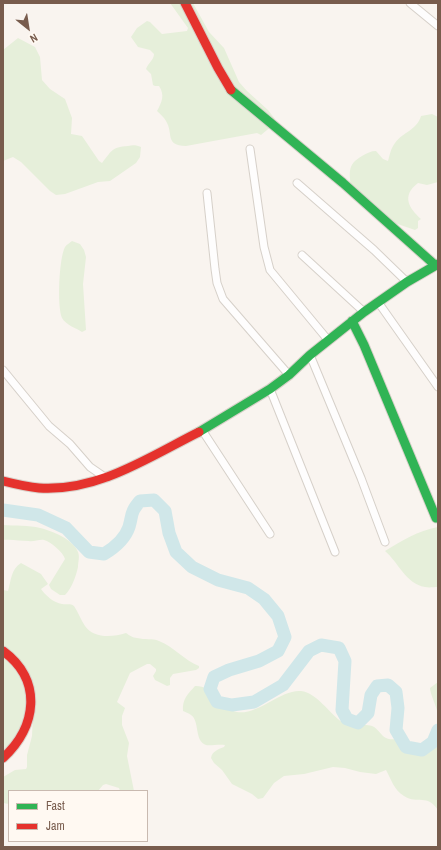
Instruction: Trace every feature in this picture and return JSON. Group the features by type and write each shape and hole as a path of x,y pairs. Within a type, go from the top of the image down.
{"street":[{"path":"3,482 39,488 53,488 77,485 106,478 202,430 270,389 289,375 310,355 364,312 407,282 437,264 343,183 232,92 185,3"},
{"path":"410,3 438,26"},
{"path":"250,149 264,247 270,270 328,340"},
{"path":"297,183 374,250 407,282"},
{"path":"207,193 215,269 219,291 223,299 289,375"},
{"path":"302,255 364,312"},
{"path":"378,302 438,387"},
{"path":"352,321 364,345 436,518"},
{"path":"310,355 361,478 385,542"},
{"path":"3,370 49,426 70,444 90,467 106,478"},
{"path":"270,389 335,552"},
{"path":"202,430 270,534"},
{"path":"3,651 19,665 27,678 30,704 24,732 12,750 3,758"}],"green space":[{"path":"170,3 193,3 209,32 224,48 239,82 268,110 275,119 273,125 261,135 257,133 186,146 175,144 172,141 166,121 157,111 162,98 161,89 159,86 153,85 151,74 146,69 154,54 150,50 138,47 131,37 137,28 147,21 150,22 162,34 187,31 188,28"},
{"path":"18,38 35,47 40,57 42,80 50,89 65,99 72,118 71,134 82,136 99,161 102,163 112,150 118,147 133,145 141,147 140,157 136,163 110,181 98,182 65,194 56,195 50,191 21,162 13,157 3,161 3,50"},
{"path":"432,114 438,117 438,182 427,185 418,183 408,197 410,206 421,219 418,221 418,228 415,230 386,220 351,189 350,170 351,166 357,159 372,151 376,151 383,159 388,161 392,147 398,139 416,125 421,116"},
{"path":"72,241 80,244 86,257 83,284 86,330 82,332 66,323 60,312 59,293 61,261 65,247"},
{"path":"3,525 31,526 45,529 62,536 72,543 79,556 78,567 70,589 65,595 60,595 51,589 49,585 65,559 59,550 44,540 3,540"},
{"path":"438,527 438,587 425,587 418,585 407,577 385,551 417,533"},
{"path":"21,563 41,574 48,584 41,589 45,594 56,602 74,606 85,626 93,633 110,636 126,633 136,638 156,640 199,666 196,670 173,674 170,678 170,685 167,686 155,680 153,676 156,669 150,664 147,664 130,673 117,702 125,708 122,716 122,725 129,743 127,756 134,790 120,790 119,788 106,784 99,790 8,790 8,804 3,803 3,777 15,770 26,769 27,755 32,736 34,690 30,675 17,656 29,699 20,735 3,754 3,590 8,591 13,572"},
{"path":"438,682 438,715 430,688"},
{"path":"195,686 206,688 231,710 239,712 257,708 284,695 301,691 318,699 342,722 349,725 372,726 376,728 384,737 389,739 398,739 413,751 419,753 429,752 438,742 438,810 434,805 426,800 414,800 401,794 393,784 386,770 376,774 333,767 304,774 284,776 274,783 263,798 258,799 252,794 232,784 222,770 214,763 211,758 213,754 225,745 206,745 202,743 198,735 194,718 183,711 185,700"}],"waterway":[{"path":"3,510 38,515 66,528 89,552 104,554 115,546 125,535 129,527 133,511 140,501 154,500 165,511 169,533 176,552 192,567 218,580 248,588 264,599 278,616 285,637 278,651 259,661 229,670 214,677 210,689 217,702 232,705 254,702 283,685 309,651 321,645 339,648 345,661 342,710 347,719 358,723 368,713 371,695 377,686 388,685 396,692 398,708 396,730 406,747 422,750 433,742 438,730"}],"traffic: fast":[{"path":"231,90 343,183 435,265"},
{"path":"199,432 270,389 289,375 310,355 364,312 407,282 438,264"},
{"path":"352,321 364,345 436,518"}],"traffic: jam":[{"path":"185,3 218,68 231,90"},
{"path":"3,481 39,488 61,488 82,484 102,479 122,471 199,432"},
{"path":"3,651 16,663 25,676 30,689 31,704 23,732 14,746 3,758"}]}
